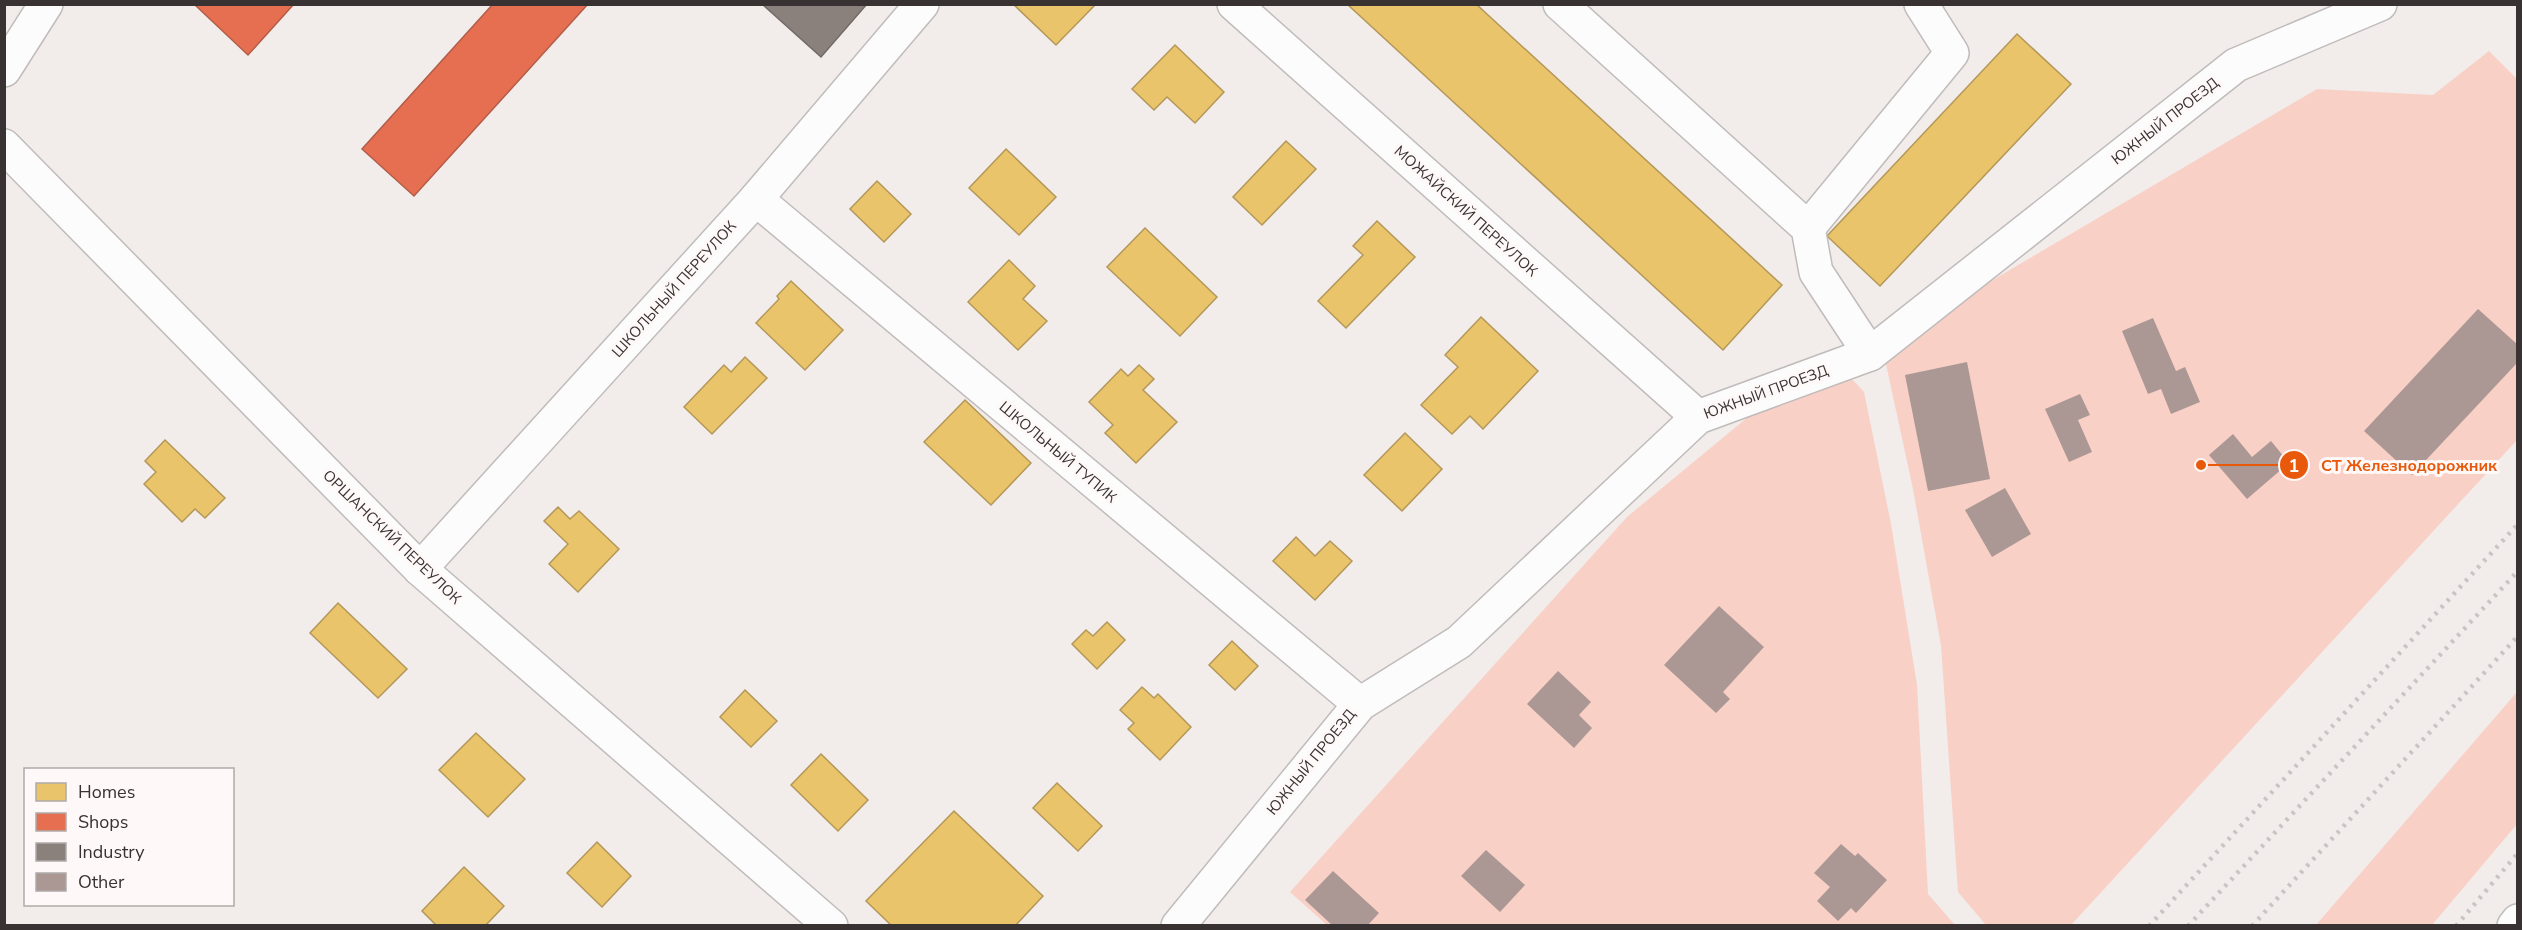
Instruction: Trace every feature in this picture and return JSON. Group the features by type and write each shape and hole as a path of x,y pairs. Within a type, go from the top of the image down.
{"street":[{"path":"4,70 46,4"},
{"name":"ШКОЛЬНЫЙ ПЕРЕУЛОК","path":"420,569 756,200 922,4"},
{"name":"МОЖАЙСКИЙ ПЕРЕУЛОК","path":"1234,4 1698,417"},
{"path":"1560,4 1808,228 1816,272 1870,354"},
{"path":"1808,228 1952,53 1921,4"},
{"name":"ЮЖНЫЙ ПРОЕЗД","path":"1178,926 1360,704 1459,642 1698,417 1870,354 2236,64 2380,4"},
{"name":"ОРШАНСКИЙ ПЕРЕУЛОК","path":"4,146 420,569 831,926"},
{"name":"ШКОЛЬНЫЙ ТУПИК","path":"756,200 1360,704"},
{"path":"2514,926 2517,921"}],"shaded area":[{"path":"2489,51 2517,79 2517,440 2071,925 1986,925 1958,892 1941,645 1913,489 1886,364 1952,304 2317,89 2433,95"},
{"path":"1852,379 1864,392 1891,524 1917,685 1928,894 1955,925 1327,925 1290,892 1627,517 1748,417"},
{"path":"2517,692 2517,824 2432,925 2316,925"}],"building: Homes":[{"path":"1013,4 1096,4 1056,45"},
{"path":"1347,4 1476,4 1782,285 1723,350"},
{"path":"2017,34 2071,84 1880,286 1827,236"},
{"path":"1175,45 1224,92 1195,123 1167,97 1154,110 1132,89"},
{"path":"1286,141 1316,169 1262,225 1233,197"},
{"path":"1006,149 1056,197 1019,235 969,188"},
{"path":"877,181 911,214 884,242 850,209"},
{"path":"1377,221 1415,257 1346,328 1318,301 1363,255 1353,246"},
{"path":"1145,228 1217,297 1180,336 1107,267"},
{"path":"1009,260 1035,286 1023,299 1047,321 1018,350 968,302"},
{"path":"791,281 843,330 805,370 756,323 779,299 777,296"},
{"path":"1481,317 1538,371 1483,429 1470,416 1452,434 1421,405 1458,367 1445,355"},
{"path":"745,357 767,378 712,434 684,407 724,365 731,372"},
{"path":"1139,365 1154,379 1143,390 1177,422 1136,463 1105,433 1113,425 1089,402 1121,369 1128,376"},
{"path":"965,400 1031,463 991,505 924,442"},
{"path":"1405,433 1442,469 1402,511 1364,475"},
{"path":"165,440 225,498 205,518 195,509 182,522 144,484 156,472 145,461"},
{"path":"558,507 570,519 579,511 619,549 578,592 549,564 568,544 544,521"},
{"path":"1296,537 1315,556 1330,541 1352,561 1315,600 1273,561"},
{"path":"338,603 407,669 378,698 310,633"},
{"path":"1107,622 1125,640 1097,669 1072,644 1086,630 1093,636"},
{"path":"1232,641 1258,666 1235,690 1209,665"},
{"path":"1142,687 1154,698 1158,694 1191,727 1160,760 1128,729 1134,723 1120,710"},
{"path":"745,690 777,721 751,747 720,717"},
{"path":"476,733 525,779 488,817 439,770"},
{"path":"821,754 868,800 838,831 791,785"},
{"path":"1057,783 1102,826 1078,851 1033,808"},
{"path":"954,811 1043,896 1015,926 892,926 866,901"},
{"path":"597,842 631,876 602,907 567,873"},
{"path":"464,867 504,906 485,926 437,926 422,911"}],"building: Shops":[{"path":"194,4 294,4 248,55"},
{"path":"493,4 588,4 414,196 362,149"}],"building: Industry":[{"path":"762,4 867,4 821,57"}],"building: Other":[{"path":"2478,309 2518,345 2518,362 2412,475 2364,431"},
{"path":"2153,318 2176,371 2185,367 2200,402 2171,414 2161,389 2148,394 2122,331"},
{"path":"1967,362 1990,479 1928,491 1905,375"},
{"path":"2080,394 2090,415 2078,420 2092,452 2069,462 2045,409"},
{"path":"2233,434 2252,457 2271,441 2289,463 2247,499 2209,455"},
{"path":"2005,488 2031,534 1992,557 1965,510"},
{"path":"1719,606 1764,647 1723,692 1730,699 1716,713 1664,665"},
{"path":"1558,671 1591,702 1579,715 1592,728 1574,748 1527,704"},
{"path":"1841,844 1855,856 1858,853 1887,880 1856,913 1851,908 1838,921 1817,901 1830,887 1814,873"},
{"path":"1486,850 1525,885 1500,912 1461,876"},
{"path":"1333,871 1379,913 1367,926 1333,926 1305,900"}],"railway":[{"path":"2149,926 2518,524"},
{"path":"2188,926 2518,571"},
{"path":"2252,926 2518,636"},
{"path":"2456,926 2518,853"}],"place":[{"name":"СТ Железнодорожник","path":"2201,465"}]}
